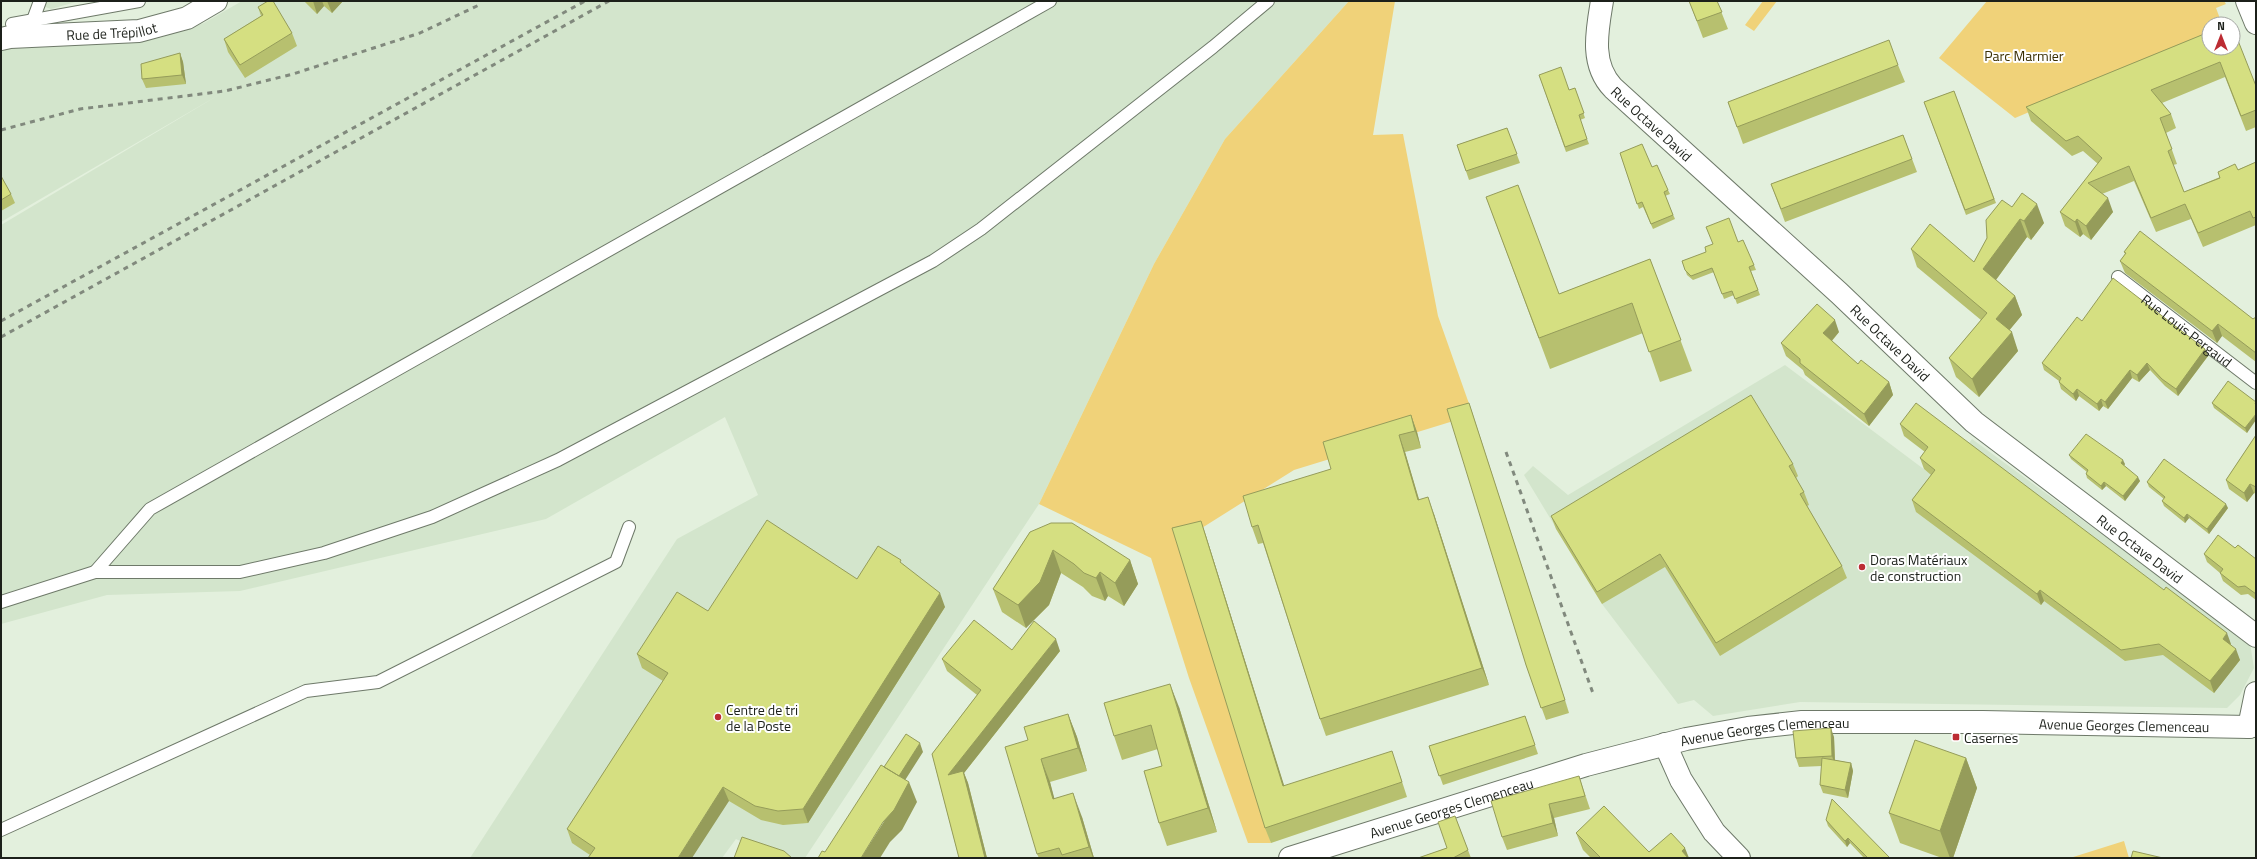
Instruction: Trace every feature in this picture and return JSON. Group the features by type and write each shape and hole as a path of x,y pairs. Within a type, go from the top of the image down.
{"street":[{"name":"Rue de Trépillot","path":"6,32 10,37 139,31 187,18 215,1"},
{"name":"Rue Octave David","path":"1602,1 1596,46 1603,78 1839,293 1906,359 1980,428 2256,636"},
{"path":"2247,1 2256,23"},
{"path":"2252,726 2256,693"},
{"name":"Avenue Georges Clemenceau","path":"1290,858 1586,765 1664,744 1748,728 1802,722 1982,722 2252,726"},
{"path":"1664,744 1681,780 1714,832 1739,858"}],"lane":[{"path":"33,20 40,1"},
{"path":"6,32 33,20 139,1"},
{"path":"95,572 150,509 1050,1"},
{"path":"1,602 95,572 240,572 324,553 432,517 558,460 933,261 981,229 1213,47 1268,1"},
{"name":"Rue Louis Pergaud","path":"2118,277 2256,383"},
{"path":"1,830 306,691 378,682 616,562 629,527"}],"shaded area":[{"path":"28,1 79,1 51,9"},
{"path":"242,1 1349,1 1225,139 1154,264 1039,504 805,858 775,858 736,839 722,858 470,858 677,539 758,495 725,417 546,519 240,591 107,595 1,624 1,225 222,93 1,222 1,51 23,46 81,41 111,44 159,38 204,23"},
{"name":"Doras Matériaux de construction","path":"1785,365 1941,482 1972,439 2250,643 2254,668 2240,695 2227,708 1800,702 1713,716 1694,700 1678,704 1602,604 1524,475 1533,466 1568,495"}],"green space":[{"path":"1349,1 1395,1 1373,135 1403,134 1438,316 1473,415 1294,470 1178,543 1271,843 1248,843 1189,678 1151,558 1039,504 1154,264 1225,139"},
{"path":"1763,1 1777,1 1754,31 1745,25"},
{"name":"Parc Marmier","path":"1987,1 2224,1 2226,4 2216,8 2219,16 2201,16 2201,39 2015,118 1939,58"},
{"path":"2124,841 2129,858 2070,858"}],"building":[{"path":"268,1 273,1 292,33 240,65 224,39 263,15 258,7"},
{"path":"1689,1 1717,1 1722,12 1697,21"},
{"path":"2201,35 2201,56 2241,56 2241,48 2256,86 2256,110 2241,116 2220,62 2151,90 2171,114 2160,118 2172,149 2168,151 2184,192 2220,178 2218,172 2235,164 2238,170 2256,162 2256,217 2253,218 2250,211 2198,233 2185,204 2151,218 2129,166 2088,183 2108,198 2086,226 2077,219 2075,222 2060,212 2102,158 2078,136 2066,141 2026,107"},
{"path":"1889,40 1898,65 1737,127 1728,102"},
{"path":"180,53 182,75 142,79 141,64"},
{"path":"1561,67 1569,90 1575,88 1584,113 1579,115 1587,139 1565,147 1539,75"},
{"path":"1954,91 1994,199 1965,210 1924,102"},
{"path":"1507,128 1517,154 1466,171 1457,145"},
{"path":"1903,135 1912,159 1781,209 1771,184"},
{"path":"1642,144 1652,167 1657,165 1668,190 1664,192 1673,215 1651,224 1642,202 1637,204 1620,153"},
{"path":"1,176 11,194 1,200"},
{"path":"1518,185 1559,294 1650,259 1681,340 1649,352 1632,303 1539,338 1486,197"},
{"path":"2022,193 2037,204 2024,221 2020,219 1983,269 2015,296 1996,319 2012,332 1972,379 1949,358 1987,313 1911,249 1930,224 1974,262 1987,238 1986,220 2002,200 2012,207"},
{"path":"1729,218 1738,242 1743,240 1754,265 1749,267 1758,290 1735,299 1732,291 1722,294 1712,268 1691,276 1685,270 1682,261 1706,252 1705,247 1713,244 1706,227"},
{"path":"2140,231 2253,319 2256,317 2256,353 2218,324 2212,331 2120,261 2126,253 2124,252"},
{"path":"2113,278 2205,349 2176,389 2162,379 2147,363 2137,375 2130,370 2105,402 2101,399 2097,404 2077,389 2073,394 2059,382 2061,378 2042,363 2077,317 2082,321"},
{"path":"1817,304 1835,320 1823,333 1858,364 1861,360 1889,382 1864,414 1800,363 1800,359 1781,343"},
{"path":"2228,381 2256,402 2256,414 2245,428 2212,403"},
{"path":"1751,395 1793,464 1789,466 1804,492 1800,494 1842,566 1716,643 1660,554 1597,592 1551,516"},
{"path":"1469,403 1565,700 1541,708 1526,665 1447,409"},
{"path":"1916,403 2164,590 2166,587 2227,633 2223,639 2236,649 2210,681 2159,644 2121,650 2040,590 2037,594 1912,500 1935,470 1920,458 1928,447 1900,424"},
{"path":"1411,415 1415,431 1399,435 1418,500 1428,497 1482,668 1320,719 1258,525 1252,527 1243,496 1331,469 1323,442"},
{"path":"2086,434 2123,460 2121,463 2138,477 2123,496 2104,482 2101,486 2086,474 2088,470 2069,455"},
{"path":"2256,435 2256,487 2250,484 2244,493 2226,480"},
{"path":"2164,459 2226,504 2207,529 2187,514 2184,518 2162,501 2165,497 2147,482"},
{"path":"767,520 857,579 878,546 901,560 900,562 940,593 803,809 778,811 755,806 723,787 678,858 588,858 595,848 567,829 668,673 637,654 677,592 708,611"},
{"path":"1201,521 1283,786 1392,751 1402,782 1265,828 1172,528"},
{"path":"1051,523 1072,523 1130,560 1115,583 1100,572 1096,578 1084,573 1074,564 1053,550 1040,582 1018,605 993,589 1030,532"},
{"path":"2218,535 2235,548 2238,545 2256,559 2256,594 2245,586 2238,587 2220,573 2223,569 2204,554"},
{"path":"974,620 1012,650 1034,621 1056,639 948,775 963,771 985,858 959,858 932,754 981,690 942,659"},
{"path":"1170,684 1208,808 1159,823 1144,771 1162,766 1151,725 1114,736 1104,703"},
{"path":"1068,714 1078,748 1041,759 1053,799 1073,793 1089,847 1062,855 1059,848 1037,854 1005,747 1028,740 1024,727"},
{"path":"1525,716 1535,745 1439,776 1429,746"},
{"path":"1831,728 1832,756 1796,758 1793,731"},
{"path":"906,734 920,743 899,776 884,767"},
{"path":"1915,740 1966,758 1940,831 1889,813"},
{"path":"1822,758 1851,763 1845,790 1820,785"},
{"path":"881,765 909,782 894,810 883,822 861,858 818,858 822,851 825,852"},
{"path":"1579,776 1585,796 1549,804 1553,823 1502,837 1491,801"},
{"path":"1832,799 1890,858 1868,858 1848,838 1845,841 1826,820"},
{"path":"1604,806 1649,852 1671,833 1685,848 1682,851 1688,858 1601,858 1576,833"},
{"path":"1455,816 1468,850 1453,858 1418,858 1447,848 1438,822"},
{"path":"742,837 784,851 792,858 734,858"},
{"path":"2133,851 2163,858 2131,858"}],"railway":[{"path":"1,321 585,1"},
{"path":"1,337 609,1"},
{"path":"1,130 80,109 225,91 293,74 420,33 479,5"},
{"path":"1506,452 1594,696"}],"place":[{"name":"Doras Matériaux de construction","path":"1862,567"},
{"name":"Centre de tri de la Poste","path":"718,717"},
{"name":"Casernes","path":"1956,737"}]}
